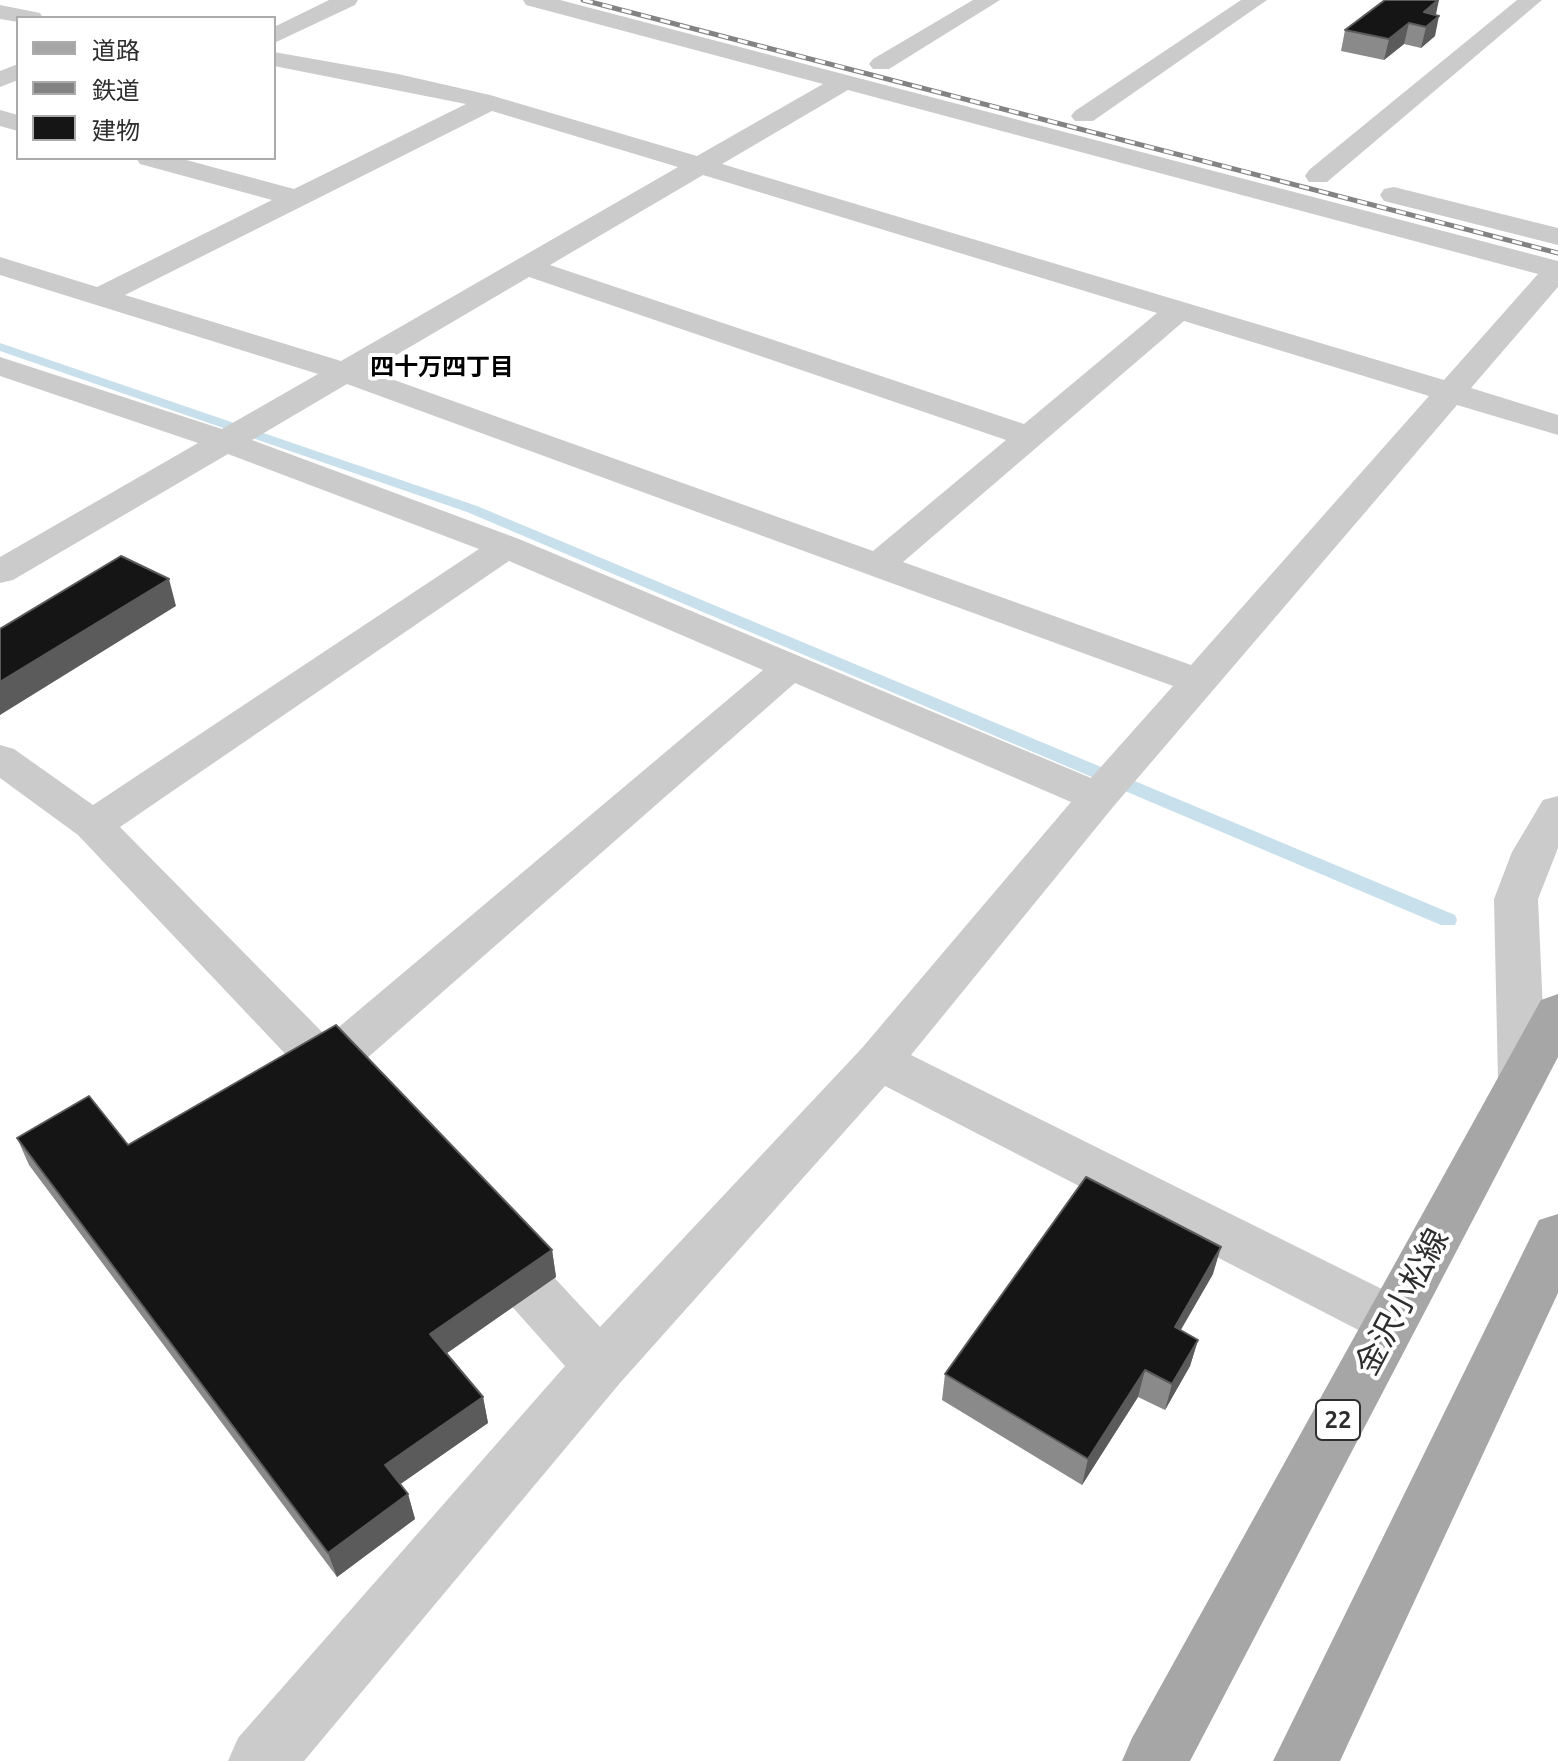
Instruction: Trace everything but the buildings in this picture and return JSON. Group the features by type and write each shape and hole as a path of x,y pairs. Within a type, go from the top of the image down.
{"main road":[{"name":"金沢小松線","path":"1155,1761 1558,1012"},
{"path":"1306,1761 1558,1236"}],"street":[{"path":"276,35 347,0"},
{"path":"261,1761 600,1366 879,1061 1110,784 1558,270 848,69 534,0"},
{"path":"629,0 703,19"},
{"path":"954,0 984,3"},
{"path":"1084,116 1256,0"},
{"path":"1318,176 1531,0"},
{"path":"0,572 700,165 848,69 881,64 984,3"},
{"path":"0,12 21,16"},
{"path":"276,59 398,81 490,102 1558,425"},
{"path":"881,64 910,72"},
{"path":"99,297 490,102"},
{"path":"1055,109 1113,124"},
{"path":"156,160 295,198"},
{"path":"1289,169 1558,237"},
{"path":"0,266 346,373 1200,682"},
{"path":"524,266 1029,437"},
{"path":"877,566 1179,310"},
{"path":"0,366 243,433 788,669 1110,784"},
{"path":"93,825 506,547"},
{"path":"326,1066 788,669"},
{"path":"0,758 93,825 379,1124"},
{"path":"1522,1080 1516,899 1534,852 1558,810"},
{"path":"879,1061 1391,1320"},
{"path":"463,1216 600,1366"}],"waterway":[{"path":"0,347 472,509 1448,920"}],"railway":[{"path":"583,0 1558,253"}],"district":[{"name":"四十万四丁目","path":"442,367"}]}
